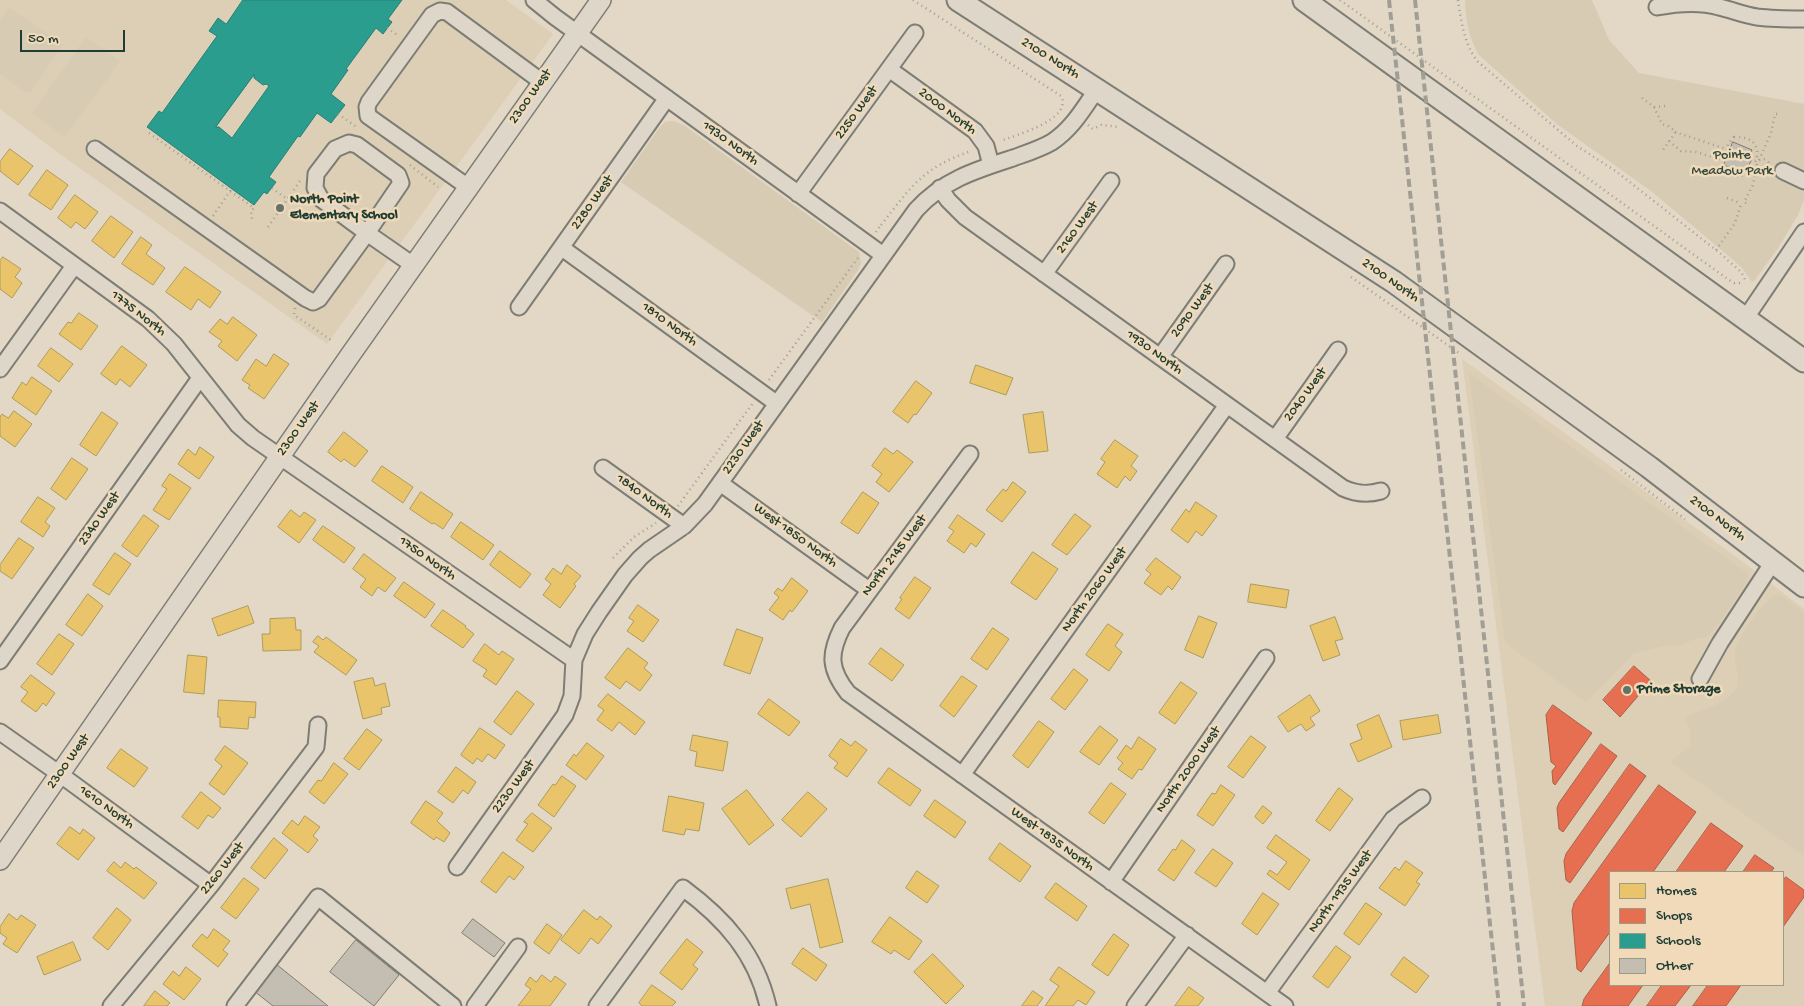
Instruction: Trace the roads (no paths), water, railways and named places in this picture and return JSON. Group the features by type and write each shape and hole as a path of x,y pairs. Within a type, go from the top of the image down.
{"highway":[{"name":"2100 North","path":"958,0 1394,282 1649,467 1804,586"},
{"path":"1304,0 1804,361"}],"main road":[{"name":"2300 West","path":"0,860 468,187 601,0"}],"street":[{"name":"1930 North","path":"534,0 883,255"},
{"path":"1657,6 1680,3 1720,3 1738,13 1757,17 1804,19"},
{"path":"468,187 368,116 367,107 369,102 432,15 440,11 448,12 542,82"},
{"name":"2250 West","path":"798,194 915,33"},
{"name":"2000 North","path":"889,69 975,131 986,146 991,165"},
{"name":"2230 West","path":"457,867 565,715 572,696 574,660 585,634 594,620 632,566 649,550 684,526 695,516 916,210 940,188 958,178 1036,150 1060,136 1073,123 1097,89"},
{"name":"2280 West","path":"519,307 666,98"},
{"path":"95,149 313,302 319,300 367,233 401,183 398,175 357,145 349,144 335,149 316,174 315,188 321,199 367,233 414,265"},
{"path":"1783,171 1804,181"},
{"name":"2160 West","path":"1044,274 1111,182"},
{"name":"1930 North","path":"940,188 948,200 965,217 1343,488 1360,494 1381,491"},
{"name":"1775 North","path":"0,211 148,319 174,344 238,425 280,457"},
{"path":"1745,318 1804,232"},
{"name":"1810 North","path":"562,248 776,403"},
{"name":"2090 West","path":"1160,357 1226,264"},
{"path":"0,369 74,266"},
{"name":"2040 West","path":"1275,439 1338,350"},
{"name":"2340 West","path":"0,661 200,378"},
{"name":"North 2060 West","path":"962,774 1227,405"},
{"name":"North 2145 West","path":"831,663 836,640 842,628 970,454"},
{"name":"1750 North","path":"280,457 574,660"},
{"name":"1840 North","path":"603,468 684,526"},
{"name":"West 1850 North","path":"720,483 869,590"},
{"path":"1700,679 1720,643 1773,562"},
{"name":"North 2000 West","path":"1111,882 1266,658"},
{"name":"West 1835 North","path":"831,663 840,684 848,693 1285,1006"},
{"name":"2260 West","path":"111,1006 211,885 316,747 318,725"},
{"name":"1610 North","path":"0,732 61,774 211,885"},
{"name":"North 1935 West","path":"1267,993 1393,820 1422,798"},
{"path":"597,1006 683,888 707,906 741,943 763,987 768,1006"},
{"path":"235,1006 318,897 453,1006"},
{"path":"1136,1006 1187,935"},
{"path":"475,1006 518,947"}],"railway":[{"path":"1389,0 1499,1006"},
{"path":"1415,0 1524,1006"}],"place":[{"name":"North Point Elementary School","path":"280,208"},
{"name":"Prime Storage","path":"1627,690"}],"park label":[{"name":"Pointe Meadow Park","path":"1732,164"}]}
